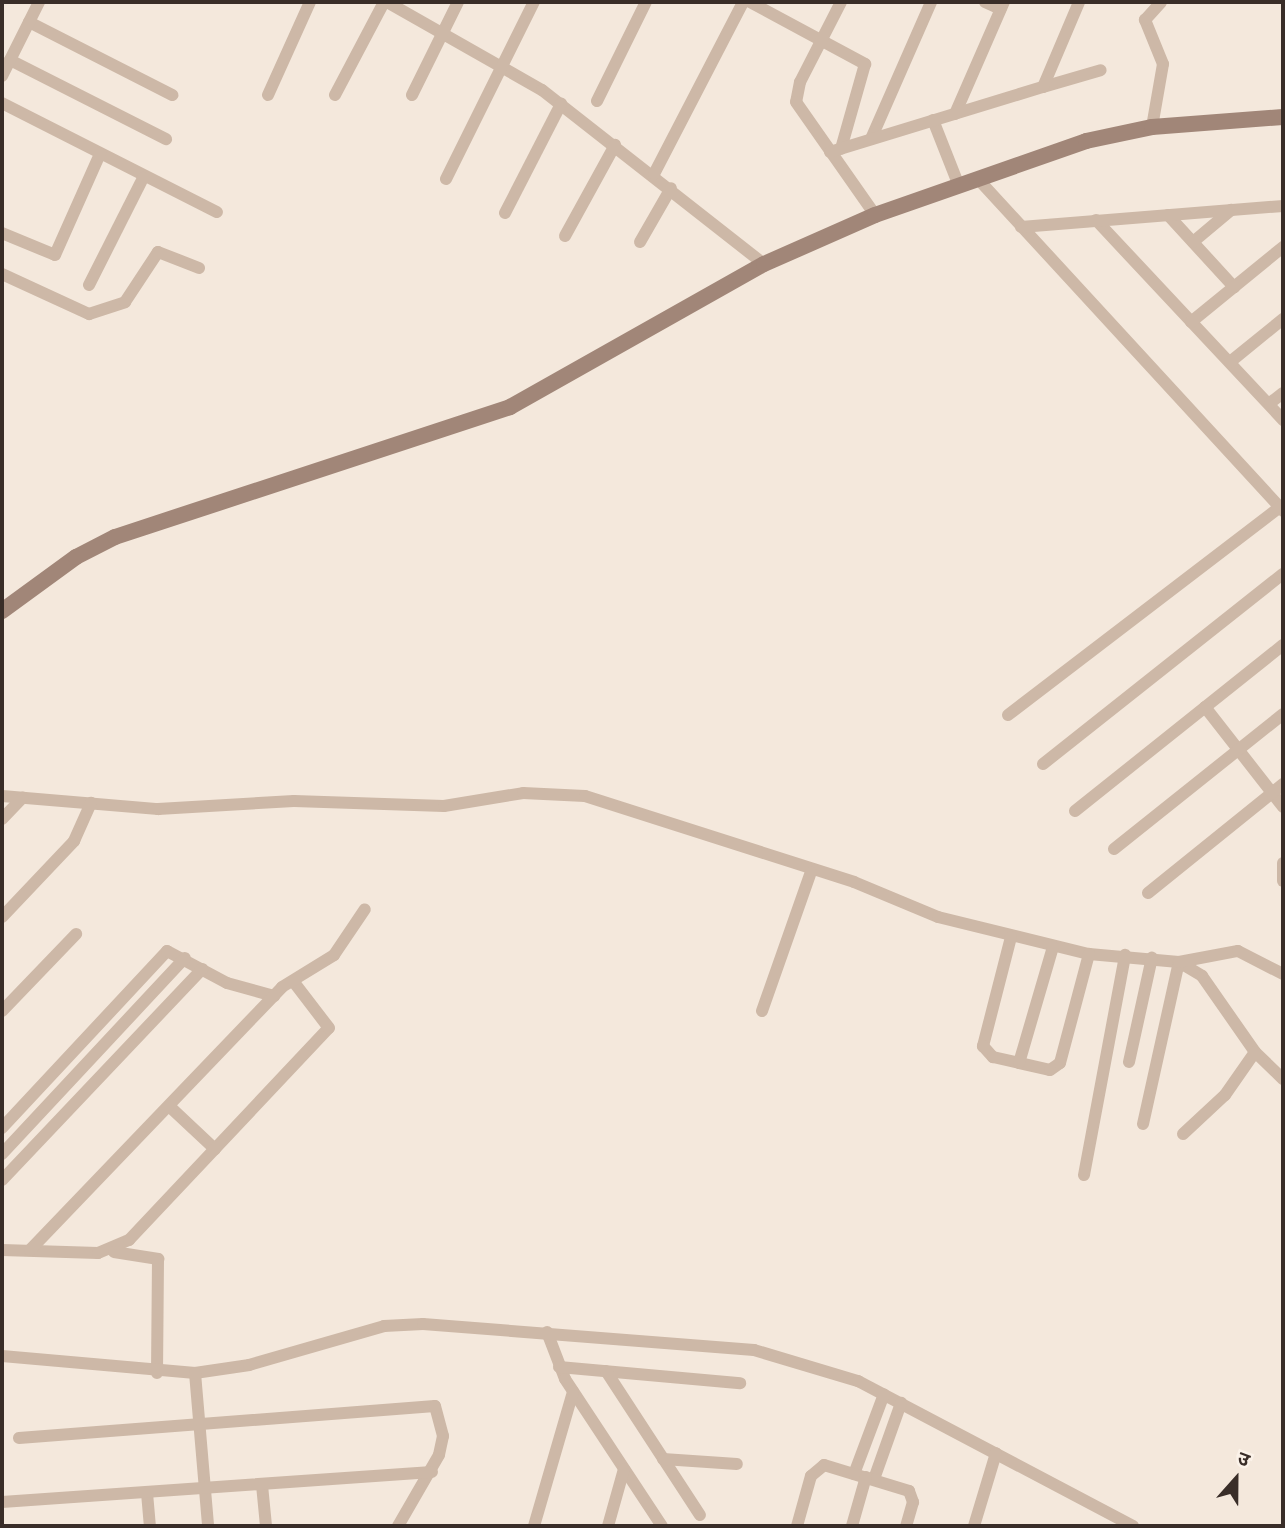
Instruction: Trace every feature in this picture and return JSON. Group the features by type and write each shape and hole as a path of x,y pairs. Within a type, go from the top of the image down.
{"main road":[{"path":"2,611 76,556 115,537 370,458 510,407 764,264 875,215 1086,141 1152,127 1283,117"}],"street":[{"path":"2,76 38,2"},
{"path":"268,95 310,2"},
{"path":"335,95 386,2 444,29 561,104 671,188 764,264"},
{"path":"412,95 458,2"},
{"path":"446,179 534,2"},
{"path":"597,101 646,2"},
{"path":"841,2 795,93 836,150 875,215"},
{"path":"871,139 932,2"},
{"path":"955,114 1002,5 985,2"},
{"path":"1043,87 1079,2"},
{"path":"1152,127 1163,64 1145,20 1161,2"},
{"path":"653,174 752,3 822,38 867,68 836,150"},
{"path":"29,22 172,95"},
{"path":"10,60 166,139"},
{"path":"836,150 1101,70"},
{"path":"2,103 143,178 217,212"},
{"path":"505,213 561,104"},
{"path":"933,120 959,186"},
{"path":"565,236 615,145"},
{"path":"2,233 55,255 100,154"},
{"path":"89,285 143,178"},
{"path":"978,179 1282,509 1008,715"},
{"path":"640,242 671,188"},
{"path":"1021,227 1283,206"},
{"path":"1194,243 1232,210"},
{"path":"1168,215 1234,287"},
{"path":"1096,220 1283,421"},
{"path":"1191,322 1283,247"},
{"path":"2,274 89,314 125,302 158,252 199,268"},
{"path":"1230,362 1283,319"},
{"path":"1270,404 1283,393"},
{"path":"1043,764 1281,579"},
{"path":"1075,811 1283,645"},
{"path":"1205,707 1283,807"},
{"path":"1114,849 1283,714"},
{"path":"1148,893 1283,785"},
{"path":"2,796 158,809 294,802 444,806 554,792 585,796 1011,937 1089,954 1152,957 1180,962 1238,951 1283,974"},
{"path":"2,819 23,797"},
{"path":"2,917 74,841 91,803"},
{"path":"1283,863 1283,881"},
{"path":"762,1011 811,872"},
{"path":"30,1250 274,996 334,955 365,909"},
{"path":"2,1011 76,934"},
{"path":"1011,937 983,1046 993,1057 1019,1063 1056,1070 1089,954"},
{"path":"1019,1063 1053,947"},
{"path":"2,1128 167,951 202,969 274,996"},
{"path":"1084,1175 1125,956"},
{"path":"1129,1062 1152,957"},
{"path":"2,1154 185,958"},
{"path":"1180,962 1202,976 1255,1052 1283,1079"},
{"path":"1143,1124 1180,962"},
{"path":"2,1180 202,969"},
{"path":"111,1252 215,1149 329,1028 293,981"},
{"path":"1183,1134 1226,1095 1255,1052"},
{"path":"169,1106 215,1149"},
{"path":"2,1250 111,1252 158,1259 157,1373"},
{"path":"2,1356 157,1373 195,1373 249,1365 384,1326 424,1324 516,1329 754,1350 808,1362 884,1394 1133,1526"},
{"path":"547,1332 559,1367 573,1392 662,1526"},
{"path":"559,1367 740,1383"},
{"path":"606,1371 700,1515"},
{"path":"195,1373 208,1526"},
{"path":"534,1526 573,1392"},
{"path":"852,1526 884,1394"},
{"path":"19,1438 200,1425 426,1403 435,1406 443,1436 432,1472 399,1525 386,1526"},
{"path":"865,1477 901,1403"},
{"path":"974,1526 996,1453"},
{"path":"663,1459 737,1464"},
{"path":"608,1526 624,1469"},
{"path":"797,1526 814,1469 865,1477 913,1495 906,1526"},
{"path":"2,1502 432,1472"},
{"path":"262,1485 266,1526"},
{"path":"147,1493 150,1526"}]}
